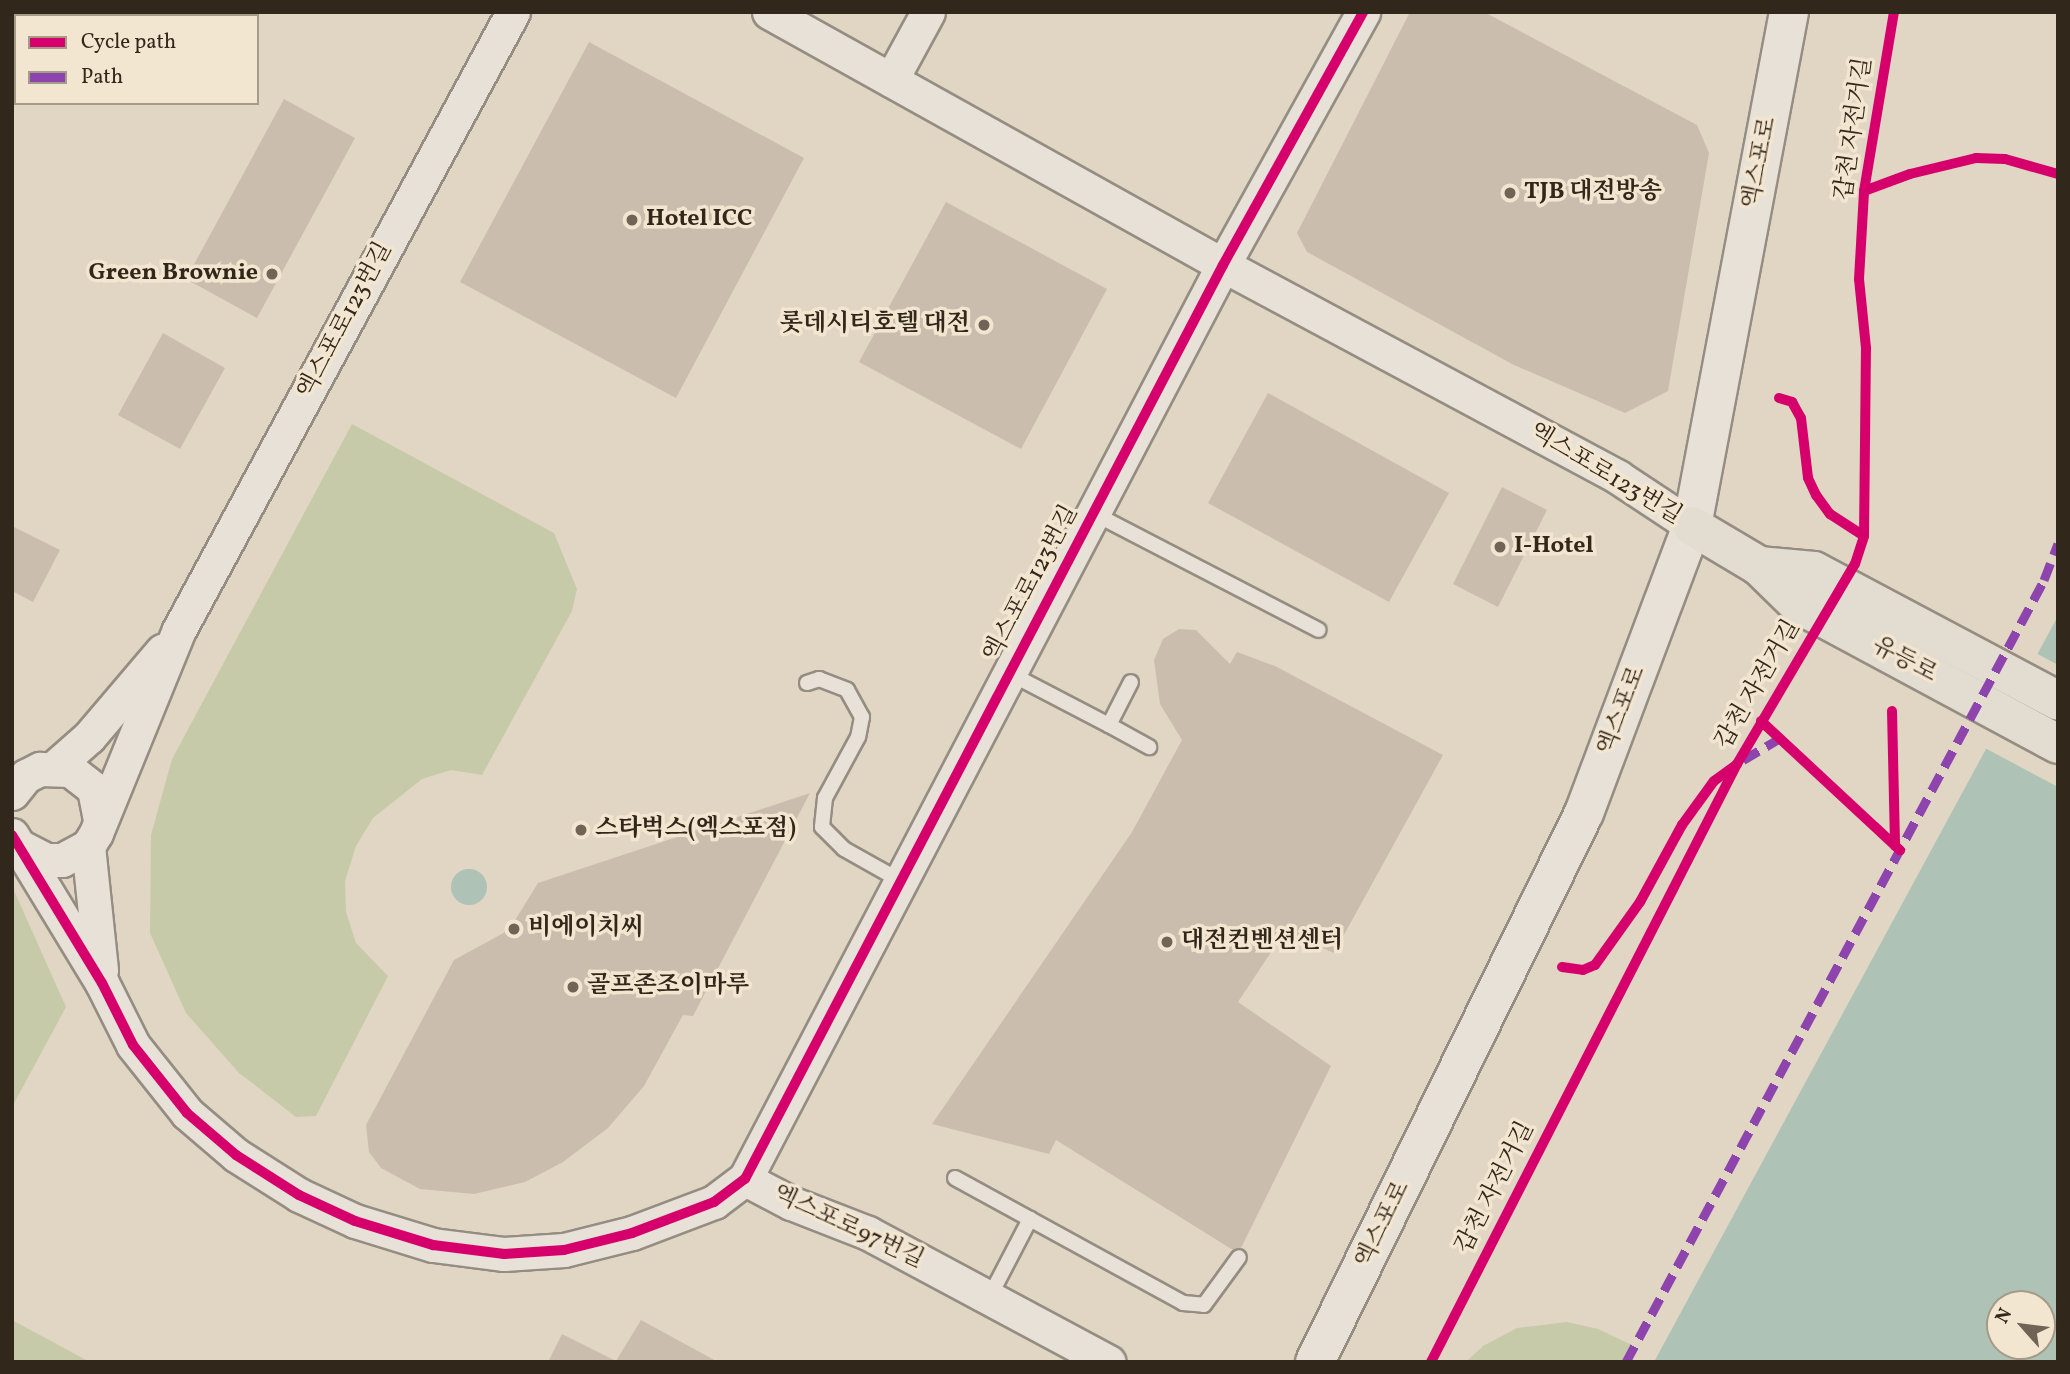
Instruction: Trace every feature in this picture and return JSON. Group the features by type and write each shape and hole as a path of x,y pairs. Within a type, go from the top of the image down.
{"main road":[{"name":"엑스포로","path":"1315,1362 1584,813 1692,526 1789,12"},
{"name":"유등로","path":"1692,526 1759,566 1798,604 2058,744"},
{"name":"유등로","path":"1759,566 1814,571 2058,701"}],"street":[{"name":"엑스포로123번길","path":"179,630 513,12"},
{"name":"엑스포로123번길","path":"769,12 1223,265 1618,477 1692,526"},
{"path":"891,80 928,12"},
{"name":"엑스포로123번길","path":"745,1179 1223,265 1363,12"},
{"path":"12,793 36,764 89,737 179,630"},
{"path":"16,841 46,860 76,855 94,832 179,630"},
{"path":"36,764 84,778 100,803 94,832 102,983"},
{"name":"엑스포로97번길","path":"16,841 102,983 133,1045 187,1112 236,1155 299,1195 355,1221 407,1237 504,1254 564,1250 632,1233 714,1202 745,1179 791,1203 867,1233 990,1296 1109,1362"}],"lane":[{"path":"1093,513 1319,630"},
{"path":"1009,673 1149,747"},
{"path":"807,682 819,679 847,690 862,717 858,737 825,798 822,827 844,849 901,881"},
{"path":"1109,725 1131,682"},
{"path":"956,1178 1183,1303 1204,1305 1239,1257"},
{"path":"990,1296 1030,1219"}],"green space":[{"path":"352,424 554,533 577,589 572,611 482,775 451,770 422,779 373,818 356,846 345,881 346,912 356,943 388,976 316,1116 296,1117 239,1073 186,1013 150,933 151,835 172,759"},
{"path":"12,886 66,1007 12,1107"},
{"path":"12,1320 90,1362 12,1362"},
{"path":"1567,1322 1598,1329 1634,1346 1626,1362 1466,1362 1483,1346 1517,1328"}],"shaded area":[{"path":"2058,616 2058,1362 1654,1362"},
{"path":"469,869 482,874 487,887 482,900 469,905 456,900 451,887 456,874"}],"pier":[{"path":"2034,652 2058,665 2058,787 1983,747"}],"building":[{"name":"TJB 대전방송","path":"1410,12 1484,12 1697,125 1709,153 1668,391 1625,413 1514,365 1307,252 1297,233"},
{"name":"Hotel ICC","path":"589,42 804,158 676,398 460,282"},
{"path":"284,99 355,138 257,318 186,279"},
{"name":"롯데시티호텔 대전","path":"946,202 1107,289 1021,449 859,362"},
{"path":"163,333 225,368 180,449 118,415"},
{"path":"1268,393 1449,493 1389,602 1208,503"},
{"name":"I-Hotel","path":"1502,487 1547,510 1498,607 1453,584"},
{"path":"12,526 60,550 33,602 12,591"},
{"name":"대전컨벤션센터","path":"1179,629 1196,630 1230,664 1237,652 1275,666 1443,755 1334,953 1285,931 1238,1002 1331,1066 1241,1248 1233,1250 1056,1140 1049,1154 932,1124 1132,832 1182,740 1160,704 1154,660 1163,639"},
{"name":"골프존조이마루","path":"810,793 693,1016 683,1015 644,1086 608,1128 563,1162 525,1182 474,1194 420,1189 381,1168 369,1152 366,1125 454,960 509,930 538,883"},
{"path":"641,1320 718,1362 548,1362 562,1334 616,1361"}],"marked path":[{"path":"1626,1362 2044,580 2058,544"},
{"path":"1743,760 1782,737"}],"cycle path":[{"path":"12,835 102,983 133,1045 187,1113 236,1155 299,1195 355,1221 433,1245 504,1254 564,1250 632,1233 714,1202 745,1179 1223,265 1363,12"},
{"name":"갑천 자전거길","path":"1431,1362 1737,764 1855,564 1864,536 1866,348 1859,279 1864,191 1894,12"},
{"name":"갑천 자전거길","path":"1864,191 1910,174 1976,158 2005,159 2058,174"},
{"path":"1779,398 1792,402 1801,418 1808,478 1816,495 1830,514 1864,536"},
{"path":"1892,711 1895,846"},
{"name":"갑천 자전거길","path":"1761,721 1900,850"},
{"name":"갑천 자전거길","path":"1562,967 1583,970 1595,965 1640,902 1682,825 1714,781 1735,766"}],"place":[{"name":"TJB 대전방송","path":"1510,193"},
{"name":"Hotel ICC","path":"632,220"},
{"name":"Green Brownie","path":"272,274"},
{"name":"롯데시티호텔 대전","path":"984,325"},
{"name":"I-Hotel","path":"1500,547"},
{"name":"스타벅스(엑스포점)","path":"581,830"},
{"name":"비에이치씨","path":"514,929"},
{"name":"대전컨벤션센터","path":"1167,942"},
{"name":"골프존조이마루","path":"573,987"}]}
